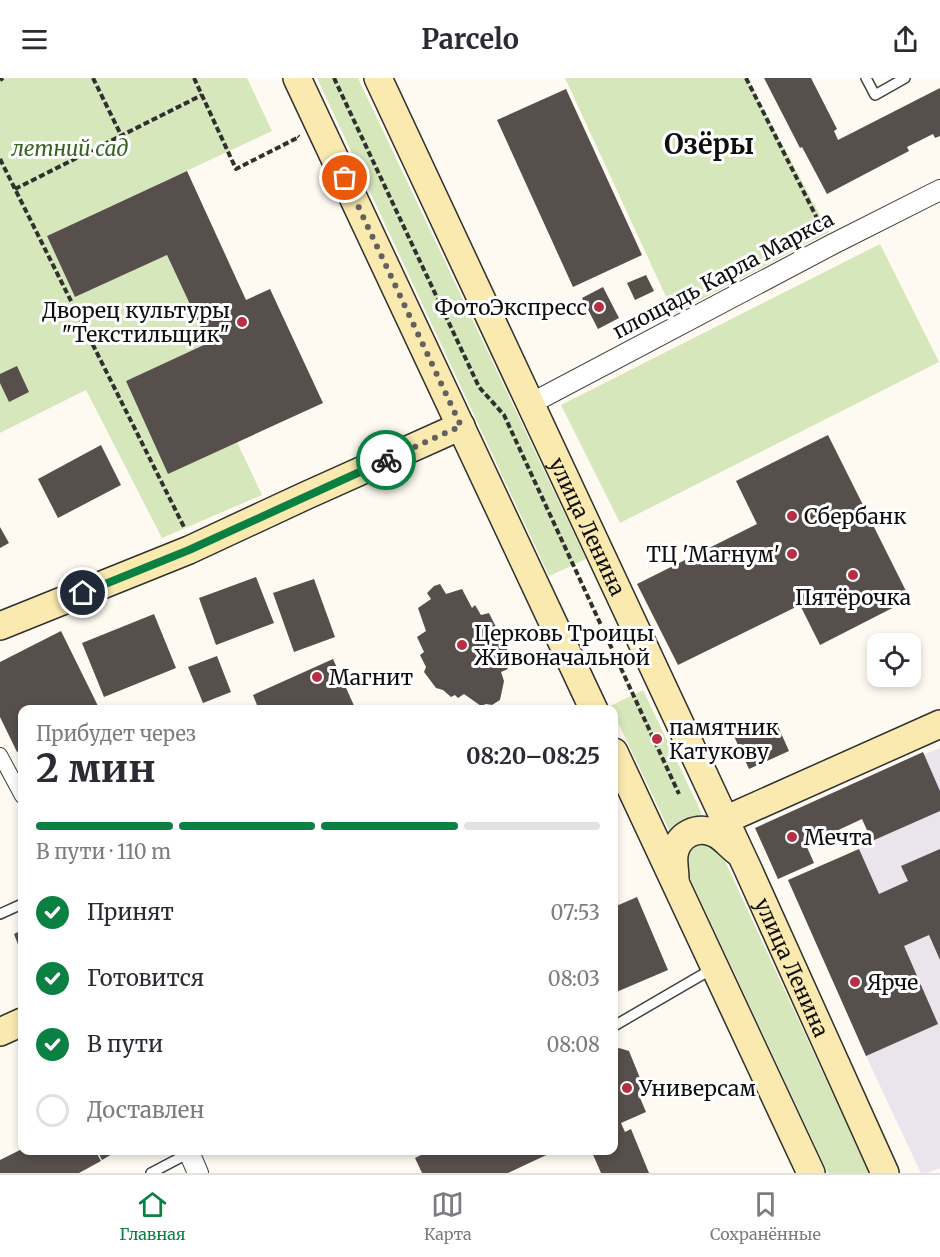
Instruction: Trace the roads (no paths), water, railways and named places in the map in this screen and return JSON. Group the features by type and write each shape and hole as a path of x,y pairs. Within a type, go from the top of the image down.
{"main road":[{"path":"297,78 592,705"},
{"name":"улица Ленина","path":"378,78 742,856 885,1173"},
{"path":"0,626 189,550 461,426"},
{"path":"725,820 940,724"},
{"path":"618,763 811,1173"},
{"path":"675,883 674,855 678,843 686,834 695,830 706,830 717,834 742,856"},
{"path":"0,1032 18,1024"}],"street":[{"name":"площадь Карла Маркса","path":"530,404 940,190"},
{"path":"0,755 18,789"},
{"path":"189,1155 198,1173"}],"lane":[{"path":"866,78 875,95 905,78"},
{"path":"0,914 18,906"},
{"path":"618,1024 714,968"},
{"path":"151,1173 183,1155"}],"place":[{"name":"ФотоЭкспресс","path":"599,307"},
{"name":"Дворец культуры \"Текстильщик\"","path":"242,322"},
{"name":"Сбербанк","path":"792,516"},
{"name":"ТЦ 'Магнум'","path":"792,554"},
{"name":"Пятёрочка","path":"853,575"},
{"name":"Церковь Троицы Живоначальной","path":"462,645"},
{"name":"Магнит","path":"317,677"},
{"name":"памятник Катукову","path":"657,739"},
{"name":"Мечта","path":"792,837"},
{"name":"Ярче","path":"855,982"},
{"name":"Универсам","path":"627,1088"}],"district":[{"name":"Озёры","path":"709,144"}],"park label":[{"name":"летний сад","path":"70,148"}]}
